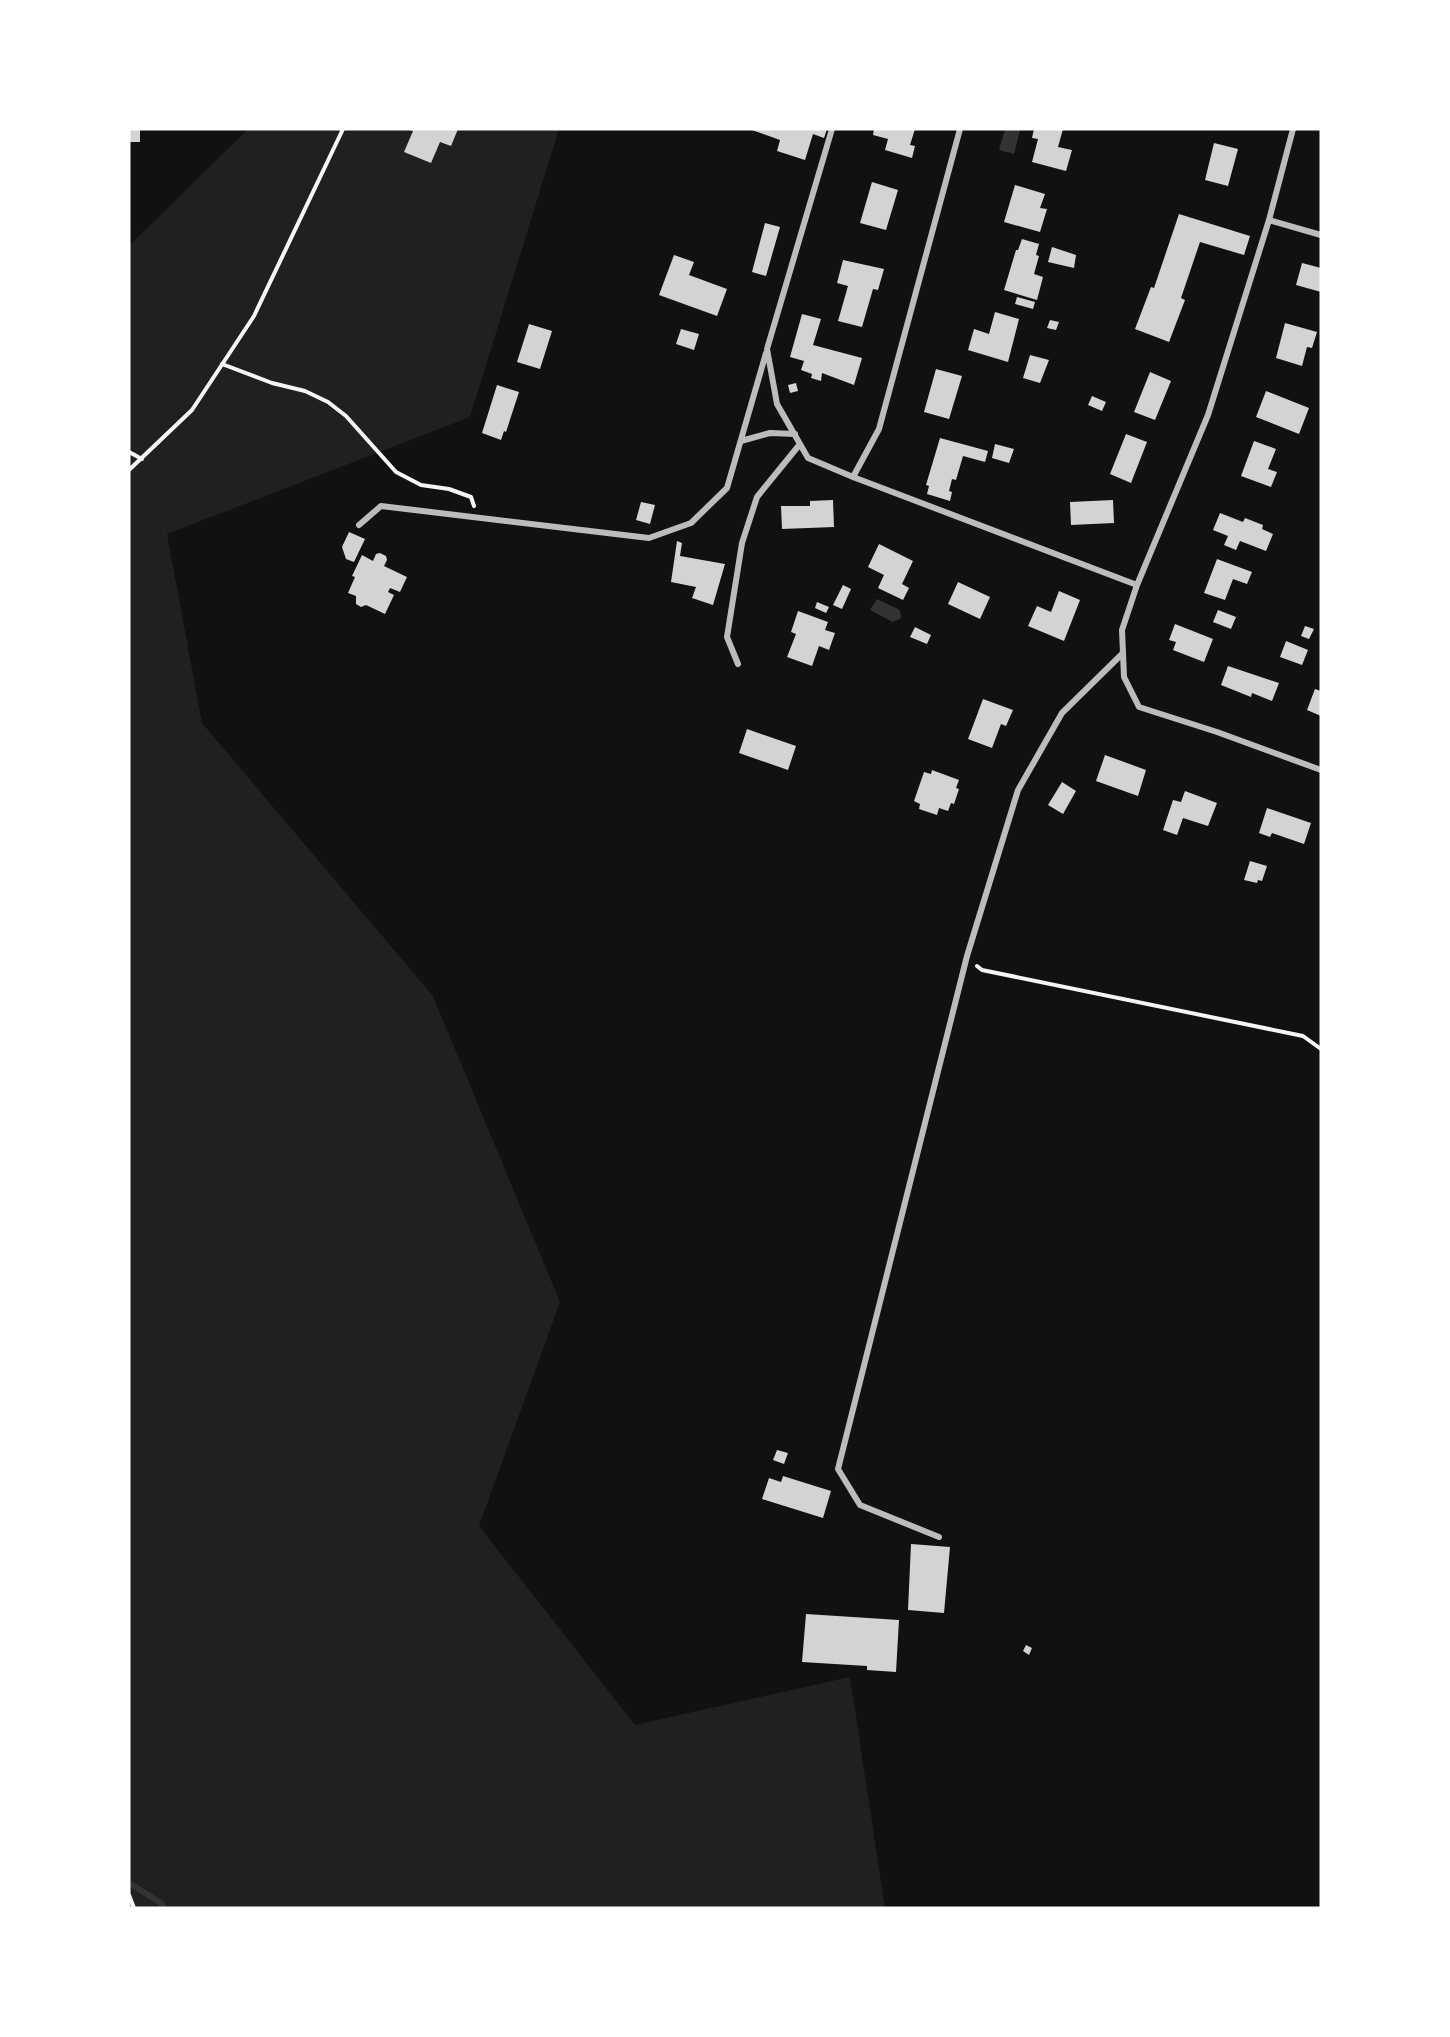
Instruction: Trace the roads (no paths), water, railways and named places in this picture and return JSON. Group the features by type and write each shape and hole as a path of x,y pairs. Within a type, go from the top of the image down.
{"street":[{"path":"359,525 381,506 649,538 691,523 727,488 832,129"},
{"path":"853,477 879,429 960,129"},
{"path":"1293,129 1269,220 1208,415 1137,585 1122,630 1124,677 1139,707 1217,732 1321,770"},
{"path":"1269,220 1321,235"},
{"path":"766,349 777,404 808,458 1137,585"},
{"path":"741,441 771,433 795,434"},
{"path":"738,664 726,637 742,543 757,497 800,444"},
{"path":"939,1537 860,1505 838,1469 967,956 1018,790 1062,713 1123,653"}],"waterway":[{"path":"129,1883 161,1903 164,1908"}]}
